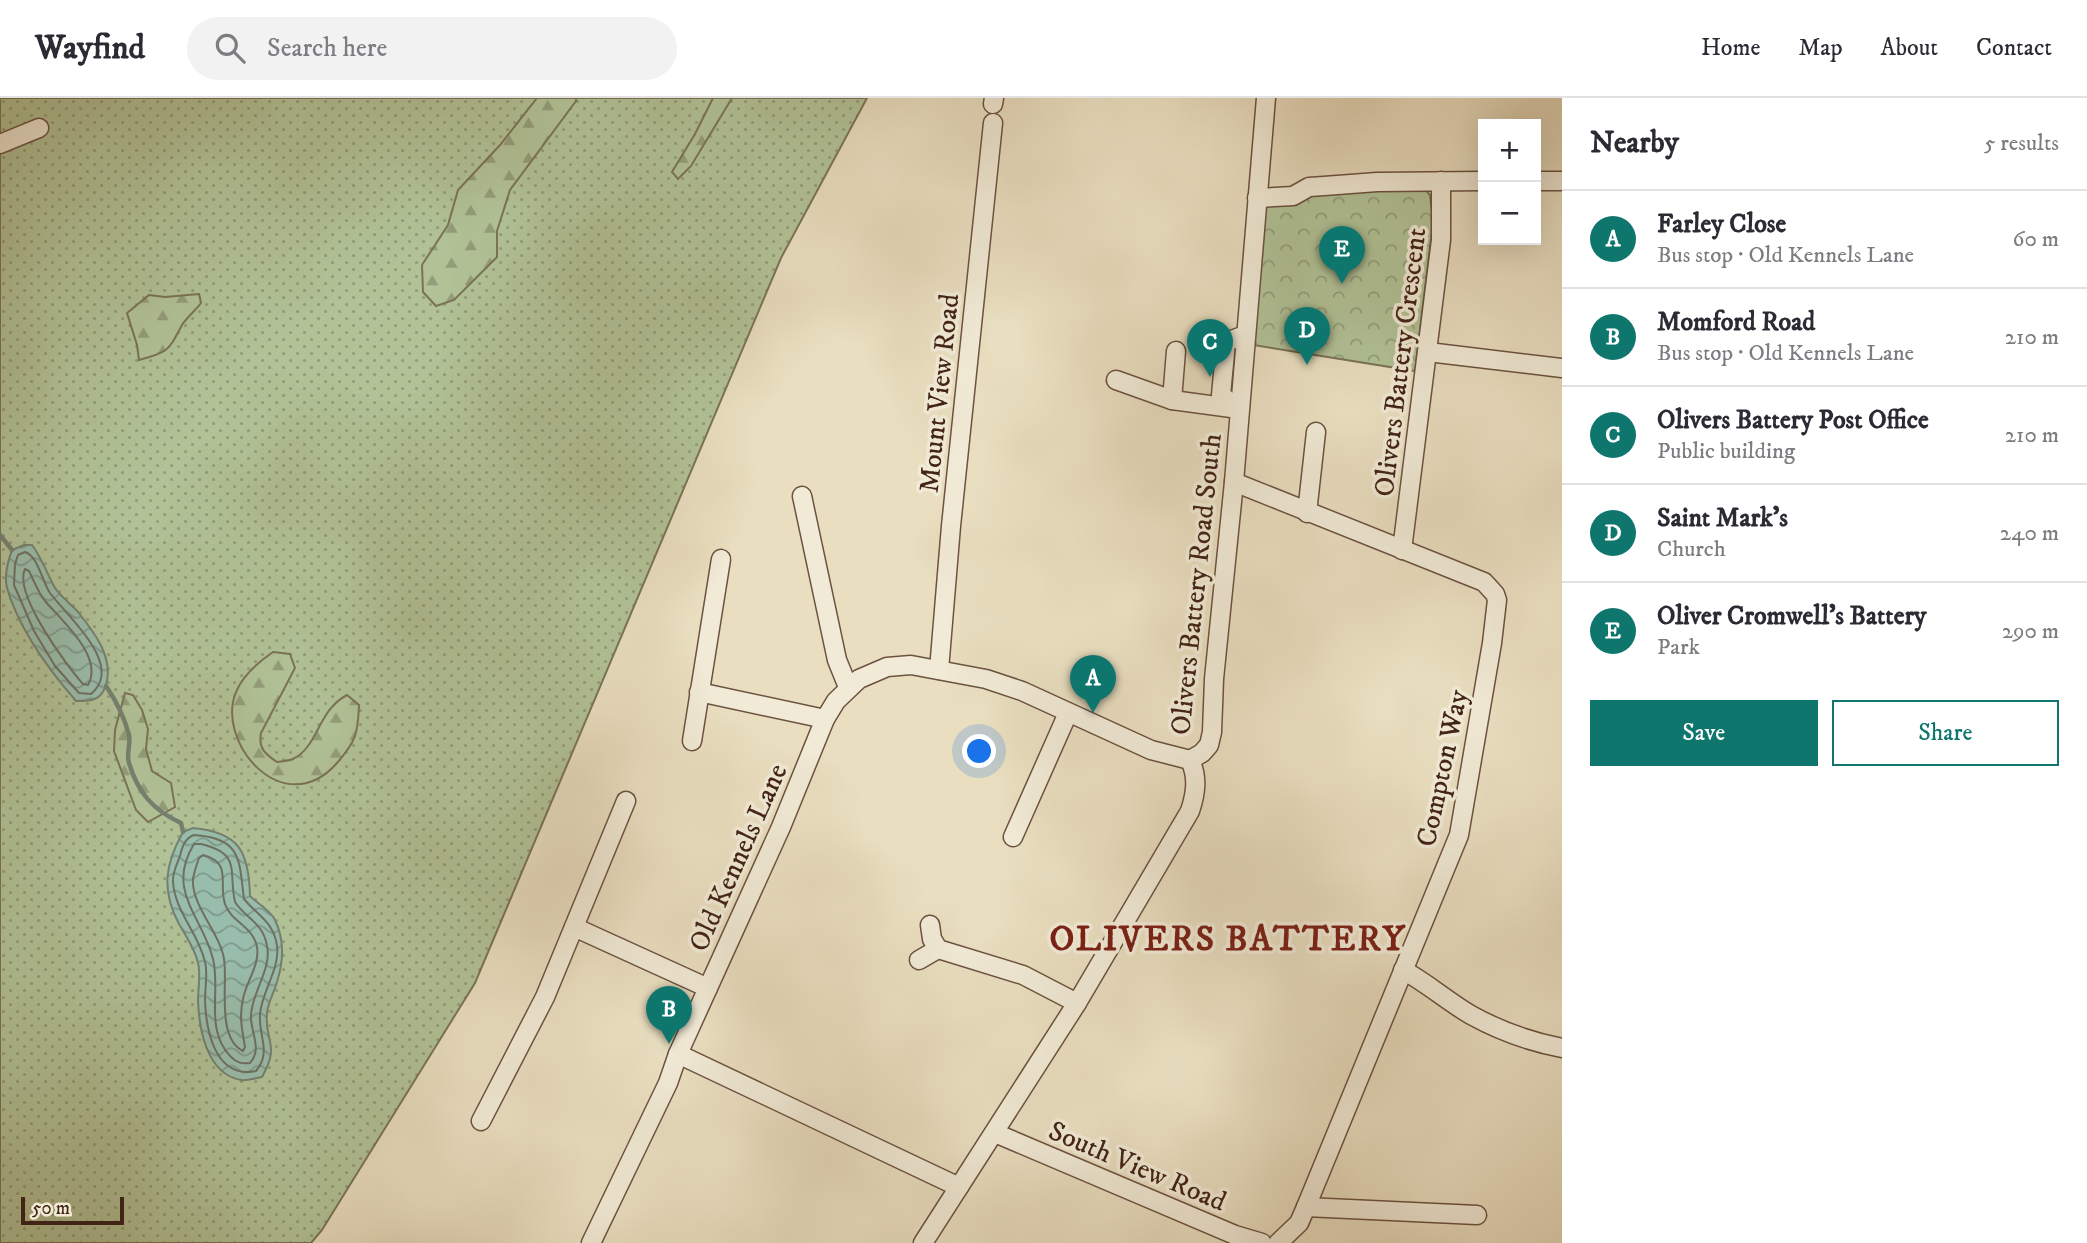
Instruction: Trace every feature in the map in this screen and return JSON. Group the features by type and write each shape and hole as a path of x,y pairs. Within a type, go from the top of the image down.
{"street":[{"name":"Olivers Battery Road South","path":"923,1243 1076,1003 1190,811 1195,796 1196,784 1190,760 1209,745 1212,732 1214,679 1234,482 1266,98"},
{"name":"Mount View Road","path":"939,670 993,123"},
{"path":"0,144 38,128"},
{"name":"Olivers Battery Crescent","path":"1402,550 1441,240 1441,181"},
{"path":"1257,198 1293,196 1310,187 1478,181"},
{"path":"1541,181 1562,181"},
{"path":"1172,400 1176,351"},
{"path":"1428,352 1562,368"},
{"path":"1116,380 1172,400 1239,409"},
{"path":"1307,513 1316,432"},
{"name":"Compton Way","path":"1234,482 1484,582 1497,600 1459,835 1306,1207 1298,1223 1278,1243"},
{"path":"802,496 837,660 848,687"},
{"path":"692,741 721,559"},
{"name":"Old Kennels Lane","path":"591,1243 668,1083 678,1054 781,827 825,719 848,687 873,671 911,665 986,679 1022,691 1151,750 1190,760"},
{"path":"699,692 825,719"},
{"path":"1013,837 1068,713"},
{"path":"481,1121 545,997 626,801"},
{"path":"930,925 932,939 938,949 1023,975 1076,1003"},
{"path":"575,927 708,988"},
{"path":"919,960 938,949"},
{"path":"1403,970 1429,984 1469,1014 1500,1029 1562,1048"},
{"path":"678,1054 958,1188"},
{"name":"South View Road","path":"995,1133 1235,1235 1262,1243"},
{"path":"1306,1207 1477,1215"}],"green space":[{"path":"0,98 867,98 781,258 475,983 322,1230 311,1243 0,1243"},
{"path":"537,98 576,98 576,101 510,190 497,231 497,257 454,300 436,306 423,292 422,265 448,225 458,190 500,145"},
{"path":"713,98 732,98 691,166 678,179 672,172"},
{"path":"1422,186 1430,195 1433,222 1415,371 1253,345 1263,206 1314,192"},
{"path":"199,294 201,303 184,322 167,349 139,360 127,313 149,295 165,297"},
{"path":"273,652 290,654 295,668 261,733 263,750 277,762 291,760 302,753 330,710 347,695 359,705 357,730 352,743 337,763 316,779 295,784 275,780 258,768 244,751 235,731 232,710 237,690 248,673"},
{"path":"125,693 133,695 142,710 148,729 146,749 152,771 171,783 175,807 148,822 136,810 114,751 115,730"}],"water":[{"path":"32,545 55,588 78,612 101,646 108,675 104,690 95,699 76,701 45,662 19,619 7,588 6,574 12,550"},
{"path":"193,828 222,834 239,847 247,868 250,896 272,915 278,926 282,950 281,966 267,1013 271,1050 268,1066 262,1077 243,1080 229,1076 212,1059 203,1036 198,1000 198,963 193,948 173,912 168,888 172,855 183,832"}],"waterway":[{"path":"0,535 12,550"},
{"path":"106,686 120,709 127,728 128,760 137,783 155,806 181,823 183,832"}],"place":[{"name":"Oliver Cromwell's Battery","path":"1342,284"},
{"name":"Saint Mark's","path":"1307,365"},
{"name":"Olivers Battery Post Office","path":"1210,377"},
{"name":"Farley Close","path":"1093,713"},
{"name":"Momford Road","path":"669,1044"}],"district":[{"name":"OLIVERS BATTERY","path":"1228,938"}]}
